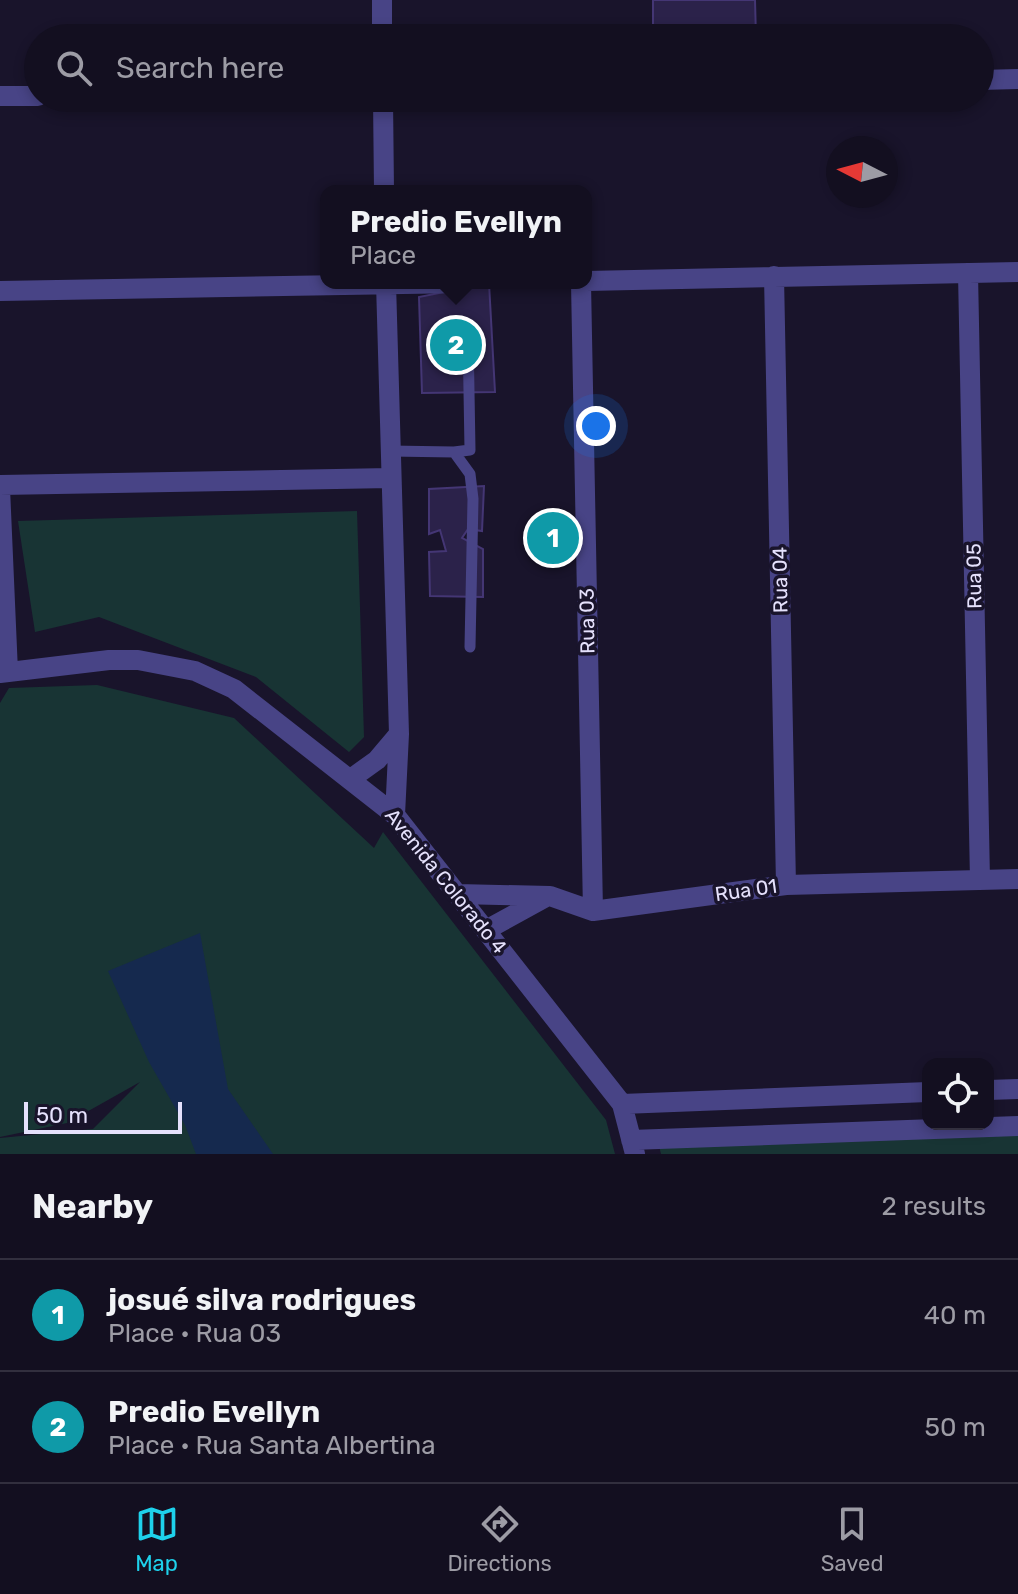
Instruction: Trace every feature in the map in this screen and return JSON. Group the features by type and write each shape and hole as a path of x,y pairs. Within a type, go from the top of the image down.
{"street":[{"path":"382,0 382,24"},
{"path":"994,80 1018,79"},
{"path":"0,96 24,96"},
{"path":"383,112 384,185"},
{"path":"592,282 1018,272"},
{"name":"Rua 05","path":"968,273 980,880"},
{"name":"Rua 04","path":"774,276 786,885"},
{"path":"0,291 320,285"},
{"path":"386,289 399,734 395,815"},
{"name":"Rua 03","path":"583,289 593,911"},
{"path":"4,672 0,486 390,478"},
{"name":"Avenida Colorado 4","path":"4,672 109,660 164,663 195,671 234,689 352,778 395,815 622,1104 633,1147"},
{"path":"352,778 377,760 399,734"},
{"name":"Rua 01","path":"457,894 550,896 593,911 786,885 1018,879"},
{"path":"486,930 550,896"},
{"path":"994,1090 1018,1089"},
{"path":"622,1104 922,1092"},
{"path":"633,1147 1018,1126"}],"lane":[{"path":"390,451 470,450 468,333"},
{"path":"454,452 470,474 473,499 470,647"}],"green space":[{"path":"357,511 364,737 349,752 256,677 99,617 35,632 18,521"},
{"path":"97,685 234,718 374,848 383,832 606,1120 615,1154 0,1154 0,1138 93,1129 140,1082 67,1123 0,1137 0,703 9,688"},
{"path":"1018,1118 1018,1154 661,1154 655,1130 922,1121 922,1130 994,1130 994,1119"}],"water":[{"path":"200,933 228,1089 273,1154 196,1154 185,1125 149,1062 108,971"}],"building":[{"path":"653,0 755,0 756,24 653,24"},
{"path":"459,289 489,289 495,392 422,393 419,297"},
{"path":"484,486 482,531 468,529 462,538 483,549 483,597 430,596 429,552 446,551 440,530 429,534 429,489"},
{"path":"557,518 559,555 548,556 546,520"}],"place":[{"name":"Predio Evellyn","path":"456,345"},
{"name":"josué silva rodrigues","path":"553,538"}]}
